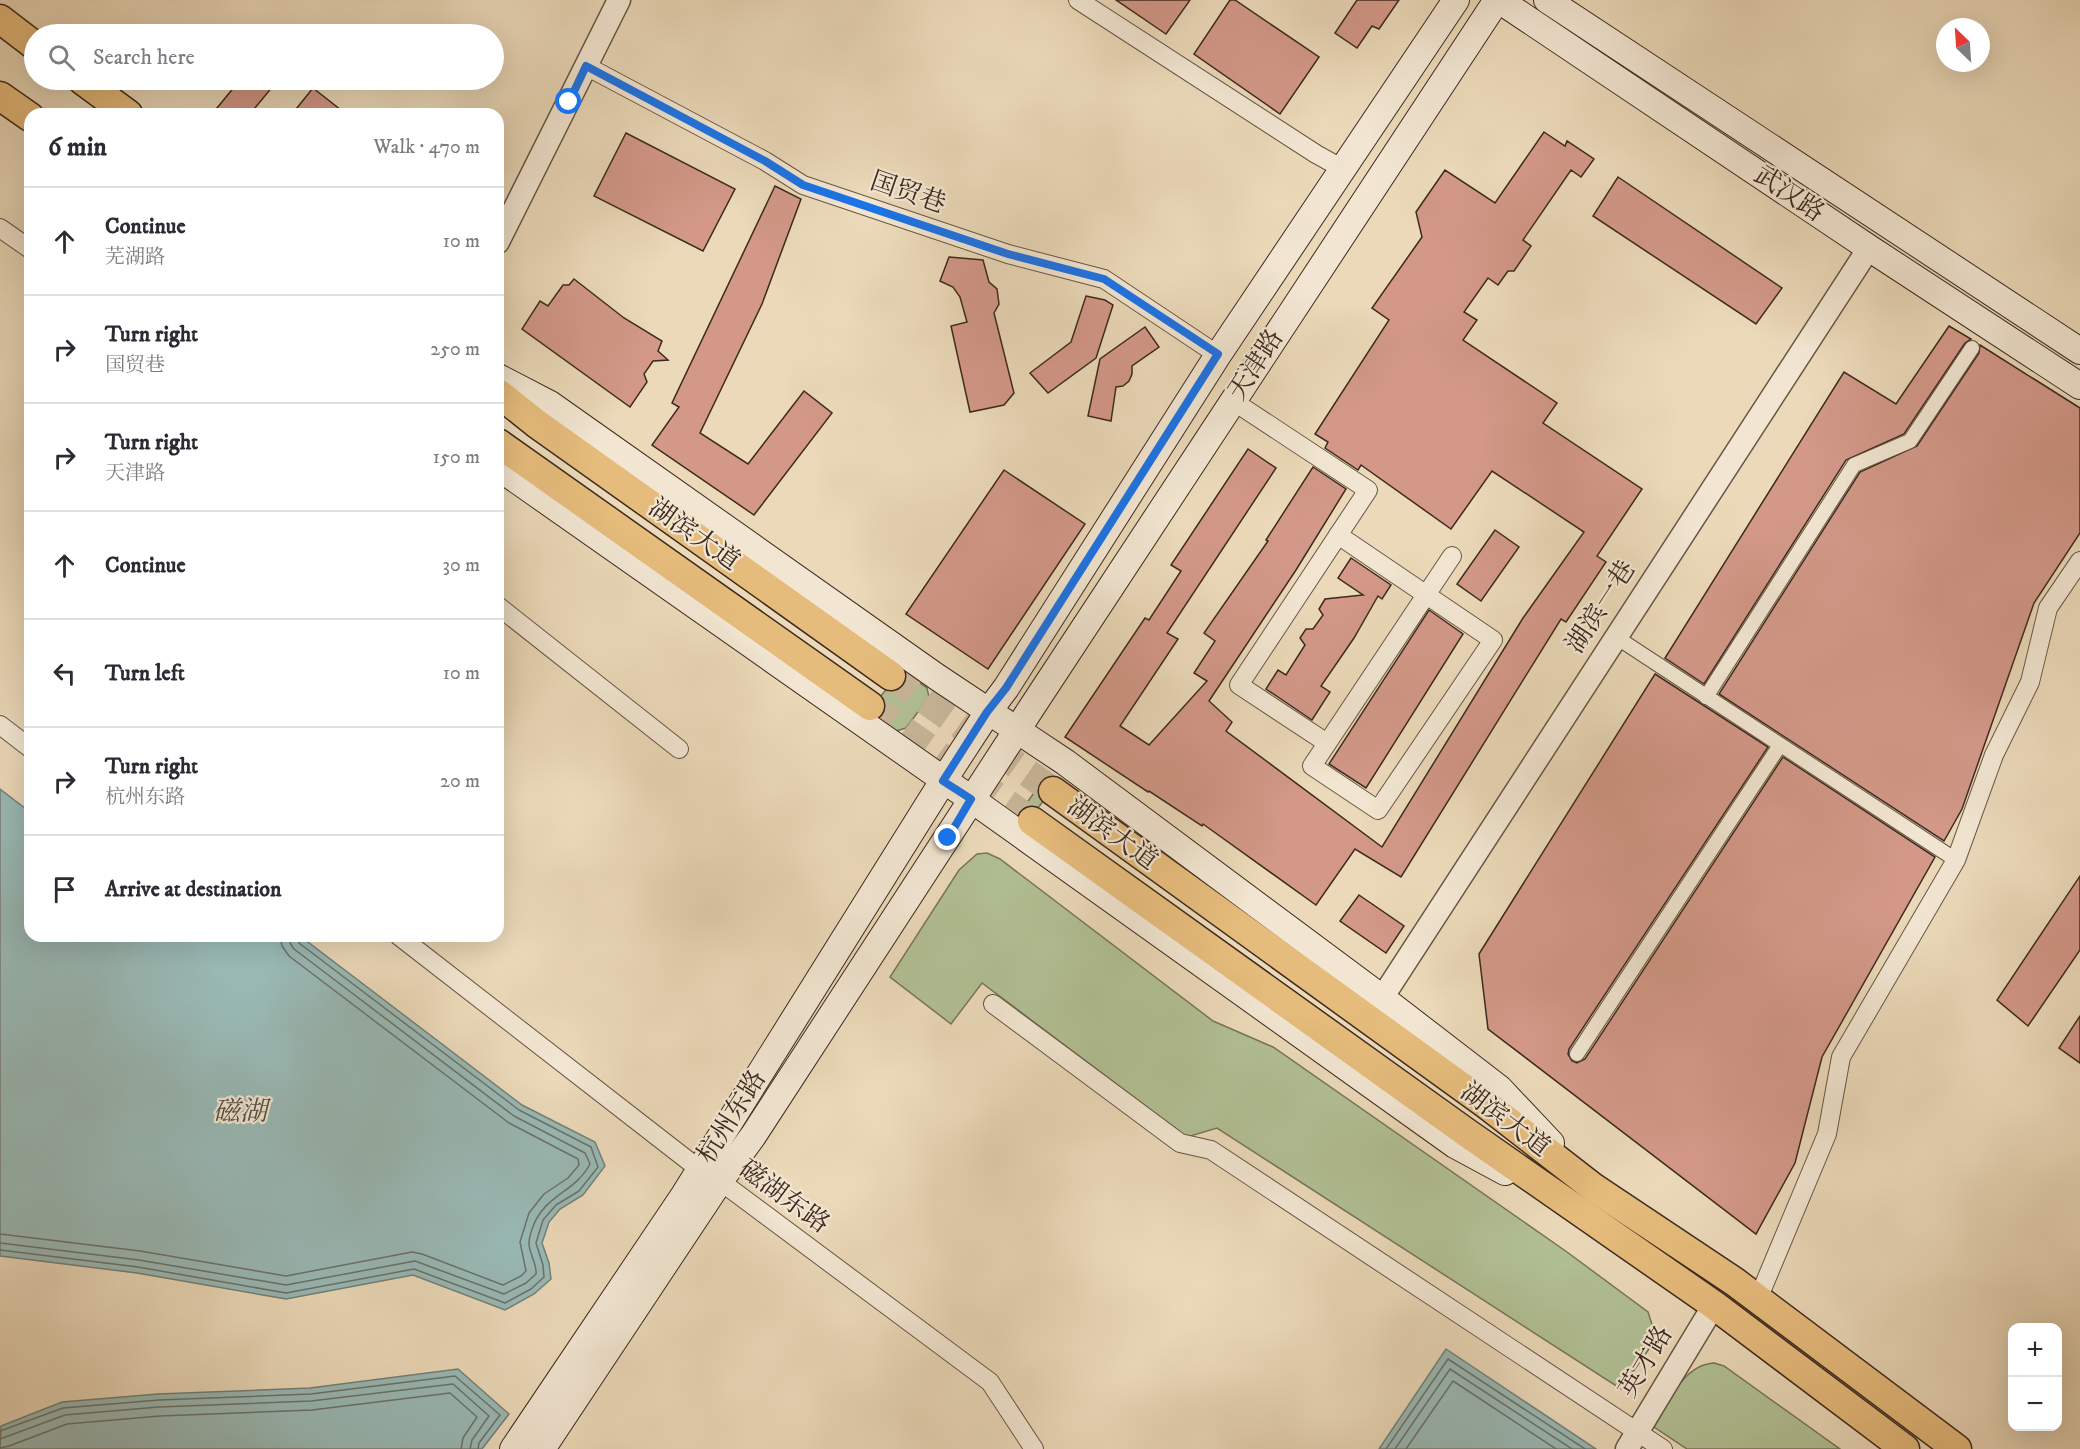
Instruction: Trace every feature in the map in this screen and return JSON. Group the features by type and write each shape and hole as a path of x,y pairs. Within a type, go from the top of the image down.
{"main road":[{"name":"天津路","path":"943,781 987,712 1006,688 1218,354 1456,0"},
{"name":"天津路","path":"971,799 1498,0"},
{"name":"武汉路","path":"1498,0 2080,386"},
{"name":"武汉路","path":"1547,0 2080,351"},
{"path":"0,19 24,37"},
{"path":"96,90 120,108"},
{"path":"0,96 24,113"},
{"path":"504,380 550,404 987,712 1065,762 1499,1088 1594,1188"},
{"name":"湖滨大道","path":"504,398 537,424 891,676"},
{"name":"湖滨大道","path":"504,447 870,706"},
{"path":"504,471 971,799 1455,1145 1584,1214"},
{"name":"杭州东路","path":"542,1449 709,1175 943,781"},
{"name":"湖滨大道","path":"1053,790 1487,1105 1594,1188 1758,1299 1957,1449"},
{"name":"杭州东路","path":"513,1449 672,1213 760,1126 936,857 971,799"},
{"name":"湖滨大道","path":"1032,821 1467,1133 1714,1305 1905,1449"}],"street":[{"path":"504,230 618,0"},
{"path":"1078,0 1342,169"},
{"name":"国贸巷","path":"586,66 765,161 803,185 1008,254 1104,279 1218,354"},
{"path":"0,228 24,245"},
{"name":"湖滨一巷","path":"1382,998 1869,248"},
{"path":"1706,697 1854,465 1910,441 1972,348"},
{"path":"1233,401 1368,490 1239,685 1327,743"},
{"path":"1338,535 1426,595 1493,640 1378,810 1312,766 1327,743 1426,595 1452,556"},
{"path":"1758,1299 1827,1134 1841,1057 1956,860 1994,755 2030,682 2048,608 2080,561"},
{"path":"504,611 679,749"},
{"path":"1616,637 1956,860"},
{"path":"0,725 24,743"},
{"path":"1578,1054 1780,745"},
{"name":"磁湖东路","path":"407,942 709,1175 990,1382 1034,1449"},
{"path":"993,1004 1180,1143 1211,1150 1632,1441 1663,1449"},
{"name":"英才路","path":"1632,1441 1714,1305"}],"green space":[{"path":"901,670 927,688 929,697 906,728 893,732 867,714"},
{"path":"1045,778 1055,785 1027,823 1017,816"},
{"path":"987,853 1000,859 1213,1021 1273,1047 1567,1252 1648,1312 1654,1331 1649,1349 1621,1389 1217,1128 1187,1137 982,983 951,1024 890,977 959,870 977,854"},
{"path":"1714,1363 1724,1366 1840,1449 1687,1449 1654,1427 1685,1378 1693,1370"}],"water":[{"name":"磁湖","path":"0,789 24,807 24,942 308,942 522,1105 595,1142 605,1166 583,1195 560,1209 549,1222 542,1243 549,1263 551,1279 534,1294 505,1310 413,1275 286,1299 137,1273 0,1256"},
{"path":"1446,1349 1596,1449 1379,1449"},
{"path":"458,1369 509,1414 482,1449 0,1449 1,1426 62,1402 158,1394 310,1388"}],"building":[{"path":"1116,0 1190,0 1166,34"},
{"path":"1230,0 1235,0 1319,57 1280,114 1194,54"},
{"path":"1357,0 1399,0 1379,29 1372,26 1357,48 1335,33"},
{"path":"232,90 270,90 255,108 217,108"},
{"path":"311,90 316,90 338,108 297,108"},
{"path":"1544,132 1565,146 1567,141 1594,159 1581,177 1571,170 1523,240 1531,246 1514,271 1508,271 1498,285 1488,278 1464,312 1477,320 1463,340 1557,403 1543,423 1642,489 1597,556 1606,562 1566,622 1561,619 1401,877 1355,849 1316,905 1203,824 1202,826 1148,792 1065,737 1145,618 1149,620 1181,571 1171,565 1248,449 1276,468 1167,633 1178,639 1120,726 1149,745 1207,681 1194,673 1215,641 1204,633 1268,541 1266,540 1313,467 1346,489 1296,570 1209,701 1232,722 1226,731 1382,847 1523,618 1584,532 1492,471 1451,529 1361,465 1358,470 1325,448 1328,442 1315,434 1389,320 1372,308 1422,237 1416,212 1445,170 1495,203"},
{"path":"626,133 735,189 703,251 594,196"},
{"path":"1618,177 1782,288 1756,324 1593,216"},
{"path":"775,186 801,199 762,304 700,433 748,464 804,391 832,413 754,515 652,445 679,407 672,403"},
{"path":"949,257 983,260 989,282 997,289 999,304 994,313 1014,393 1004,405 970,412 951,326 967,322 960,297 953,287 940,281"},
{"path":"574,279 624,318 662,341 658,351 668,360 653,361 644,374 647,382 630,407 522,329 540,301 548,306 563,285 569,285"},
{"path":"1086,296 1105,300 1113,305 1096,358 1048,393 1030,373 1071,342"},
{"path":"1949,326 1971,339 1965,343 1904,434 1846,460 1704,684 1665,658 1844,372 1896,404"},
{"path":"1145,327 1159,347 1132,366 1129,381 1123,386 1116,387 1111,421 1088,416 1100,359"},
{"path":"1980,345 2080,408 2080,533 2034,603 1962,809 1944,841 1719,694 1860,472 1917,446 1979,353"},
{"path":"1004,470 1085,524 988,669 906,614"},
{"path":"1495,530 1519,547 1481,601 1457,584"},
{"path":"1351,558 1391,585 1382,599 1378,596 1354,638 1321,686 1330,692 1312,720 1266,689 1278,670 1286,675 1305,645 1300,638 1306,629 1313,629 1323,615 1319,609 1325,599 1363,595 1338,578"},
{"path":"1429,610 1463,634 1366,788 1329,764"},
{"path":"1655,674 1768,747 1569,1049 1568,1054 1572,1061 1577,1063 1585,1059 1783,757 1935,857 1822,1057 1795,1163 1756,1234 1488,1029 1479,954"},
{"path":"2080,876 2080,950 2028,1026 1997,1000"},
{"path":"1359,895 1404,926 1386,953 1340,921"},
{"path":"2080,1016 2080,1063 2059,1048"}],"tunnel":[{"path":"891,676 1053,791"},
{"path":"870,706 1032,821"}],"route":[{"path":"569,102 586,66 765,161 803,185 1008,254 1104,279 1218,354 1006,688 987,712 943,781 971,799 948,838"}]}
